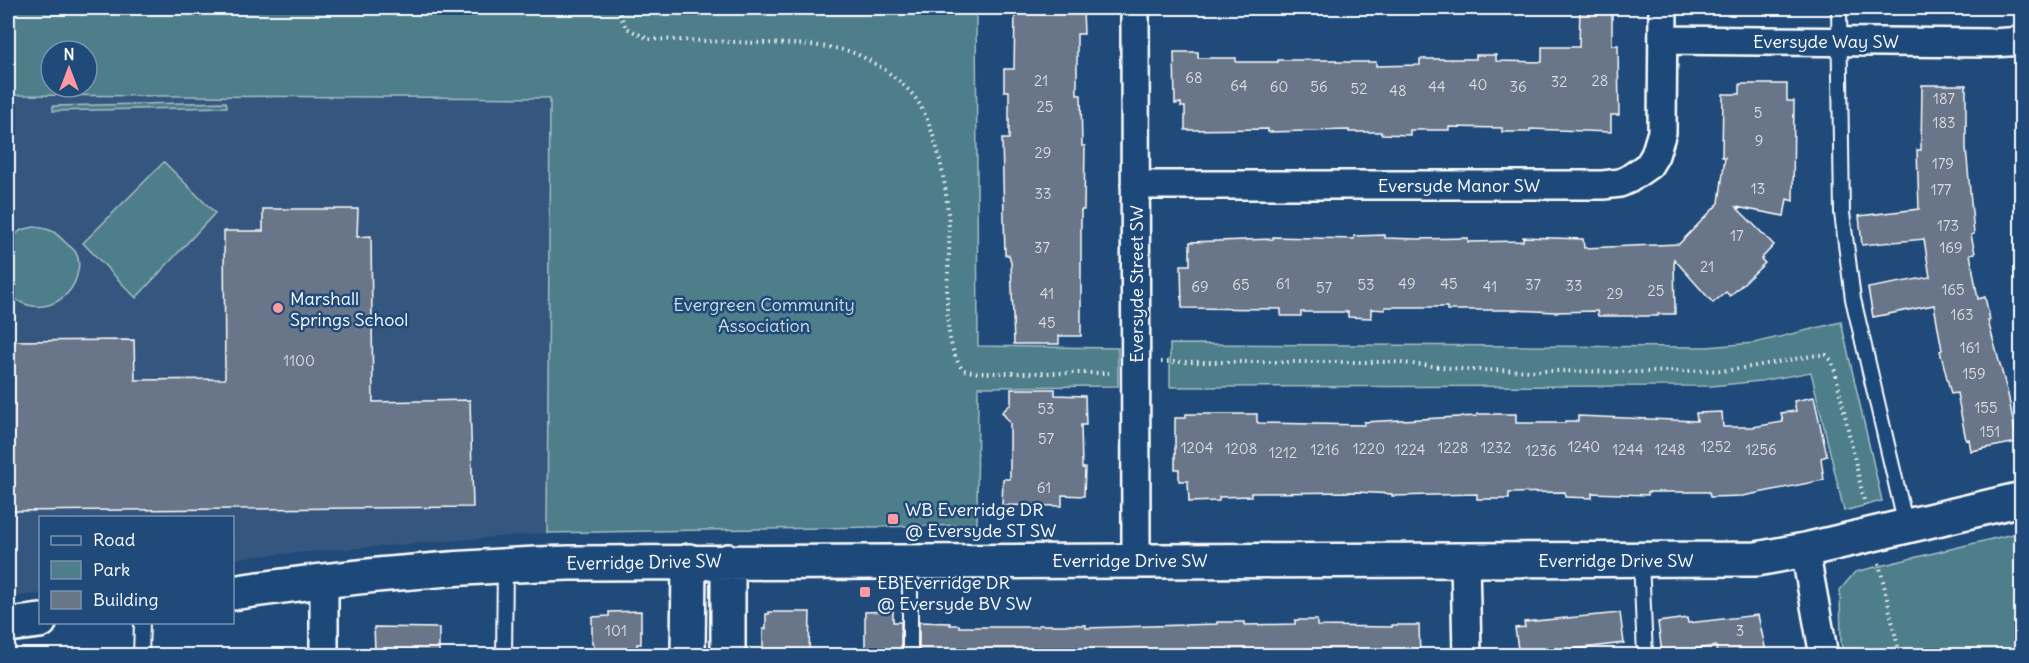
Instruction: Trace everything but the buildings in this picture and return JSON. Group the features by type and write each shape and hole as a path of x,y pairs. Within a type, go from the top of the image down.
{"street":[{"name":"Eversyde Street SW","path":"1135,8 1136,560"},
{"path":"1663,8 1663,40"},
{"name":"Eversyde Manor SW","path":"1135,185 1603,185 1620,183 1649,165 1655,155 1662,132 1663,40"},
{"name":"Eversyde Way SW","path":"1663,40 1993,43 2022,41"},
{"name":"Everridge Drive SW","path":"234,593 324,581 505,565 688,561 1757,559 1805,550 2022,499"},
{"path":"1805,550 1824,656"},
{"path":"1465,560 1467,656"},
{"path":"688,561 688,656"},
{"path":"728,561 728,656"},
{"path":"324,581 324,656"},
{"path":"8,625 39,621"}],"lane":[{"path":"1839,8 1842,213 1853,299 1906,526"},
{"path":"910,560 910,656"},
{"path":"1641,560 1645,656"},
{"path":"504,656 505,565"},
{"path":"141,656 142,624"}],"path":[{"path":"617,8 626,28 649,39 814,45 850,52 873,62 900,81 919,103 933,132 944,182 949,246 947,286 950,341 956,361 963,370 978,373 1114,373 1166,362 1381,362 1471,370 1641,372 1733,370 1817,355 1826,356 1831,360 1835,371 1865,506"},
{"path":"1879,563 1900,656"}],"shaded area":[{"name":"Marshall Springs School","path":"8,95 39,95 39,99 99,99 99,96 550,98 547,533 244,557 234,560 234,516 39,516 39,594 18,596 8,593"}],"green space":[{"name":"Evergreen Community Association","path":"8,8 976,8 978,346 1118,348 1118,386 978,387 977,525 547,533 550,98 99,96 99,39 39,39 39,95 8,95"},
{"path":"226,102 227,107 53,111 53,106"},
{"path":"164,162 215,213 136,298 83,243"},
{"path":"34,227 55,233 78,257 78,271 68,293 49,305 28,305 17,300 8,292 8,242 21,230"},
{"path":"1841,322 1882,501 1844,511 1811,372 1761,381 1711,386 1170,387 1170,344 1707,347 1754,343"},
{"path":"2021,532 2021,655 1844,655 1841,643 1840,590 1855,572"}],"place":[{"name":"Marshall Springs School","path":"278,308"},
{"name":"WB Everridge DR @ Eversyde ST SW","path":"893,519"},
{"name":"EB Everridge DR @ Eversyde BV SW","path":"865,592"}]}
